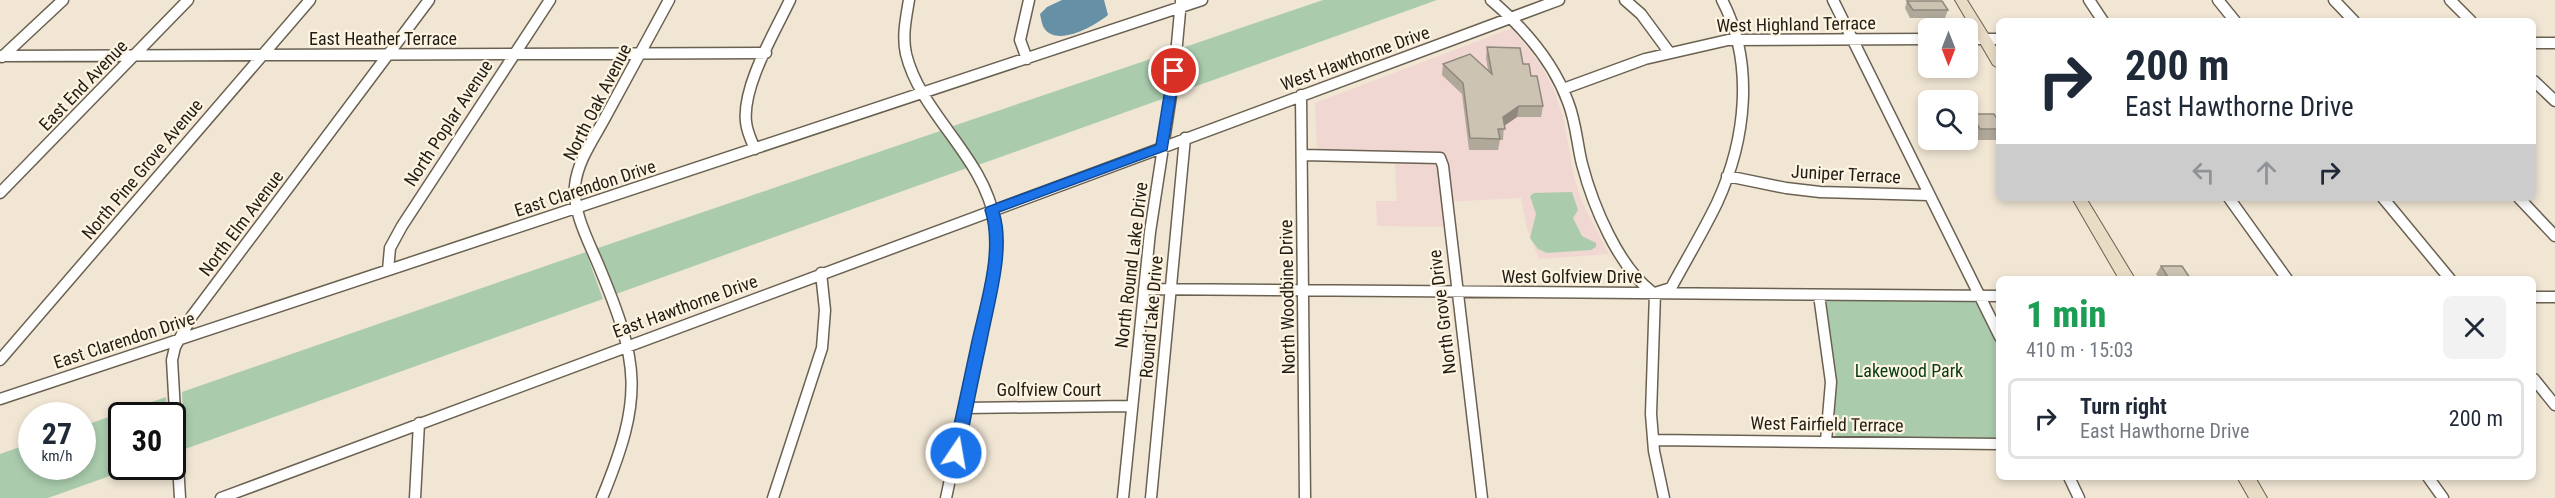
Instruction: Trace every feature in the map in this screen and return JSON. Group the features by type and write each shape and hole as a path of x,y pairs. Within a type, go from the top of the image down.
{"main road":[{"path":"1961,0 1996,58"},
{"path":"2081,201 2125,276"},
{"path":"2248,480 2258,498"}],"street":[{"path":"1,57 63,0"},
{"name":"East End Avenue","path":"0,194 188,0"},
{"name":"North Pine Grove Avenue","path":"0,360 310,0"},
{"name":"North Elm Avenue","path":"180,498 172,360 179,339 192,316 429,0"},
{"name":"North Poplar Avenue","path":"388,270 390,248 402,226 550,0"},
{"name":"North Oak Avenue","path":"602,498 627,435 632,407 633,382 627,345 578,207 575,190 578,173 588,150 669,0"},
{"path":"755,149 746,118 748,99 790,0"},
{"path":"909,0 903,25 903,50 915,80 962,148 982,184 996,223 996,247 990,291 946,498"},
{"path":"1027,59 1020,40 1029,0"},
{"name":"East Clarendon Drive","path":"0,399 1027,59 1181,4 1202,0"},
{"path":"1491,0 1541,50 1563,89 1574,119 1591,192 1616,245 1636,280 1644,288 1655,293 1671,288 1718,202 1738,136 1744,78 1734,22 1722,0"},
{"name":"West Hawthorne Drive","path":"1162,147 1559,0"},
{"path":"1625,0 1641,14 1669,52"},
{"path":"1833,0 1996,329"},
{"path":"2089,0 2101,18"},
{"path":"2218,0 2233,18"},
{"path":"2334,0 2351,18"},
{"path":"2450,0 2468,18"},
{"name":"North Round Lake Drive","path":"1123,498 1144,289 1162,147 1174,76 1181,4"},
{"name":"West Highland Terrace","path":"1563,89 1669,52 1738,39 1918,39"},
{"path":"1978,39 1996,39"},
{"path":"2536,43 2555,43"},
{"name":"East Heather Terrace","path":"1,57 766,53"},
{"path":"2536,83 2555,102"},
{"name":"North Woodbine Drive","path":"1301,95 1301,290 1305,391 1305,498"},
{"name":"Round Lake Drive","path":"1151,498 1185,138"},
{"name":"East Hawthorne Drive","path":"221,498 1162,147"},
{"name":"North Grove Drive","path":"1302,155 1440,158 1443,166 1482,498"},
{"name":"Juniper Terrace","path":"1727,176 1786,188 1820,192 1929,195"},
{"path":"2231,201 2285,276"},
{"path":"2385,201 2448,276"},
{"path":"2522,201 2555,236"},
{"path":"773,498 822,348 826,329 826,302 821,273"},
{"name":"West Golfview Drive","path":"1144,289 1996,296"},
{"path":"1655,293 1651,370 1653,440 1664,498"},
{"path":"1819,295 1831,382 1826,441"},
{"path":"2536,297 2555,297"},
{"path":"2536,381 2555,405"},
{"name":"Golfview Court","path":"965,408 1132,406"},
{"path":"414,498 419,423"},
{"name":"West Fairfield Terrace","path":"1653,440 1996,444"},
{"path":"2070,480 2079,498"},
{"path":"2430,480 2443,498"}],"shaded area":[{"path":"1512,28 1539,62 1553,88 1563,116 1574,177 1582,202 1609,254 1539,259 1527,229 1521,198 1443,202 1445,227 1377,226 1376,201 1397,201 1394,151 1317,151 1315,103"}],"green space":[{"path":"1323,0 1437,0 1177,93 1182,48"},
{"path":"1171,52 1165,98 978,165 953,126"},
{"path":"943,130 967,168 616,294 598,248"},
{"path":"1572,192 1578,210 1573,218 1582,236 1596,243 1596,247 1591,250 1547,253 1538,249 1530,238 1536,214 1530,196 1534,193"},
{"path":"586,252 603,299 186,449 186,402 183,402 182,392"},
{"name":"Lakewood Park","path":"1819,299 1982,302 1996,331 1996,441 1836,439"},
{"path":"166,397 166,402 152,402"},
{"path":"108,417 108,477 48,498 0,498 0,454 18,448 18,480 96,480 96,421"}],"water":[{"path":"1062,0 1104,0 1108,15 1076,33 1058,36 1050,34 1043,27 1040,14 1047,7"}],"building":[{"path":"1907,1 1942,1 1948,10 1913,10"},
{"path":"1487,47 1520,48 1523,64 1529,64 1531,76 1537,76 1543,106 1519,106 1503,117 1505,129 1498,129 1500,139 1470,138 1463,83 1443,64 1470,54 1492,74"},
{"path":"1978,114 1994,114 1996,129 1980,129"},
{"path":"2161,266 2182,266 2189,276 2167,276"}],"route":[{"path":"956,453 990,291 996,247 996,223 991,210 1162,147 1174,71"}]}
